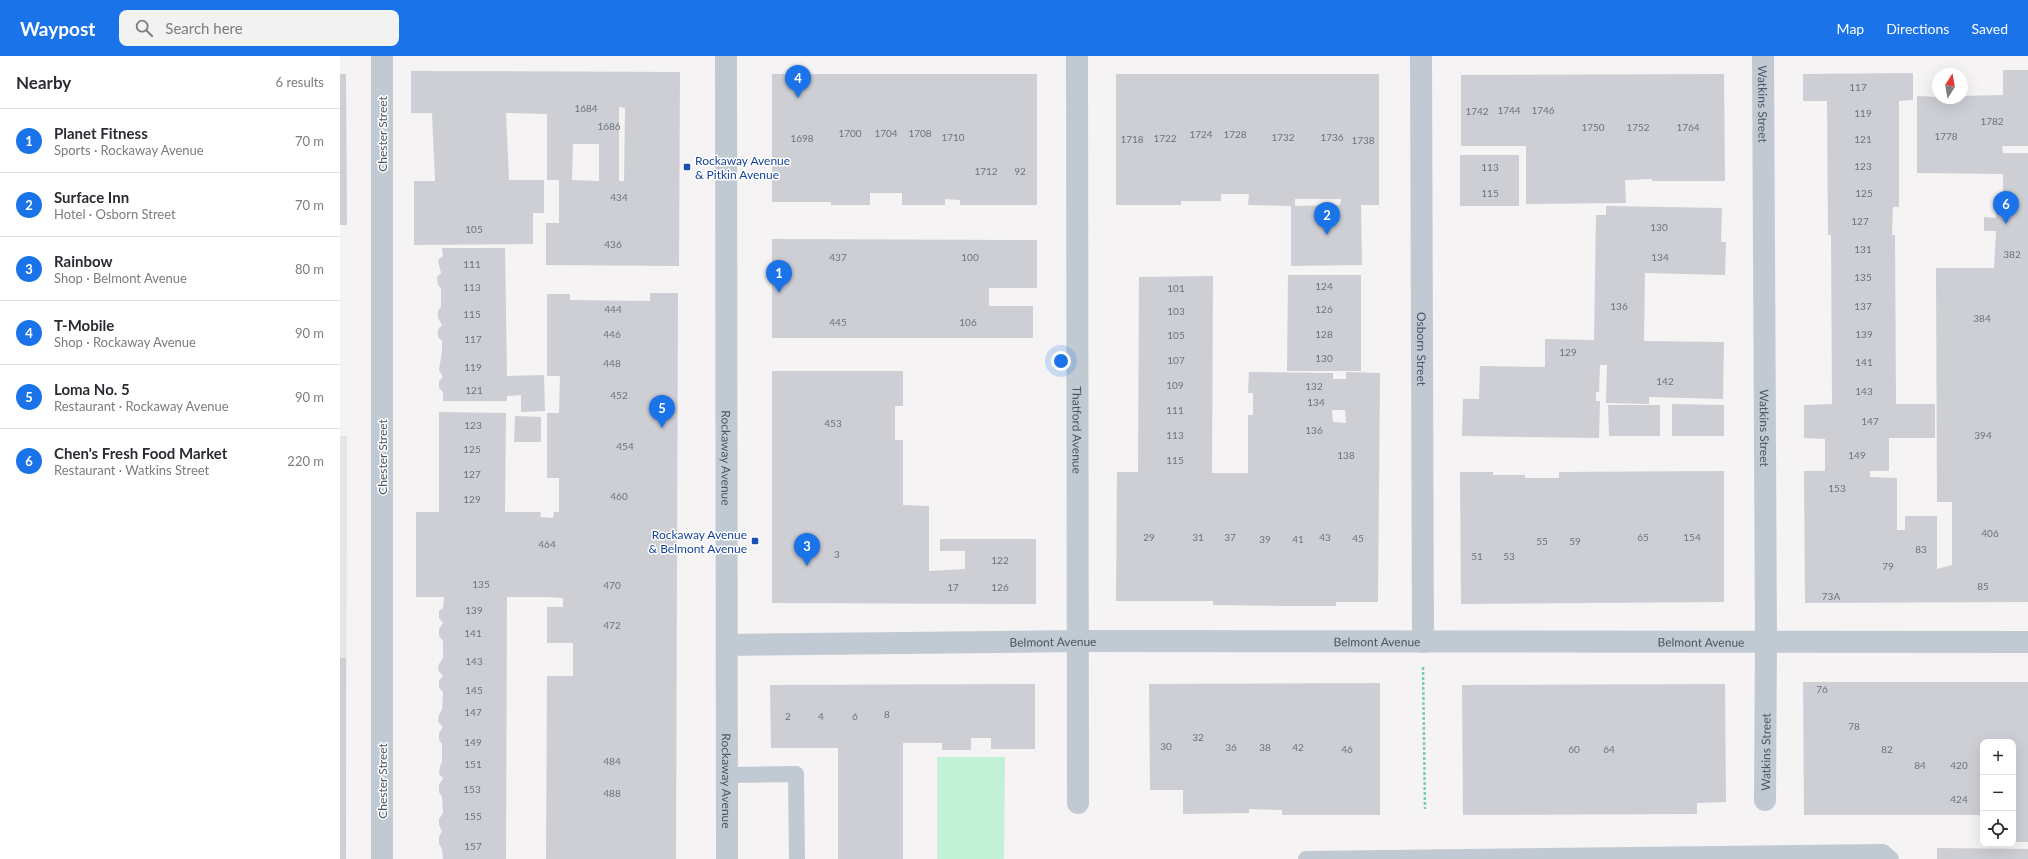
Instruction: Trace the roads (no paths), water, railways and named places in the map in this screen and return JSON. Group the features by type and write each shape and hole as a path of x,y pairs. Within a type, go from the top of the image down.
{"street":[{"name":"Chester Street","path":"382,56 382,859"},
{"name":"Rockaway Avenue","path":"726,56 727,859"},
{"name":"Thatford Avenue","path":"1077,56 1079,641 1078,803"},
{"name":"Osborn Street","path":"1421,56 1423,642"},
{"name":"Watkins Street","path":"1763,56 1766,642 1765,800"},
{"name":"Belmont Avenue","path":"726,645 1079,641 2028,642"}],"lane":[{"path":"727,775 796,774 797,859"},
{"path":"1306,859 1883,852 1891,859"}],"place":[{"name":"T-Mobile","path":"798,98"},
{"name":"Rockaway Avenue & Pitkin Avenue","path":"687,167"},
{"name":"Chen's Fresh Food Market","path":"2006,224"},
{"name":"Surface Inn","path":"1327,235"},
{"name":"Planet Fitness","path":"779,293"},
{"name":"Loma No. 5","path":"662,428"},
{"name":"Rockaway Avenue & Belmont Avenue","path":"755,541"},
{"name":"Rainbow","path":"807,566"}]}
